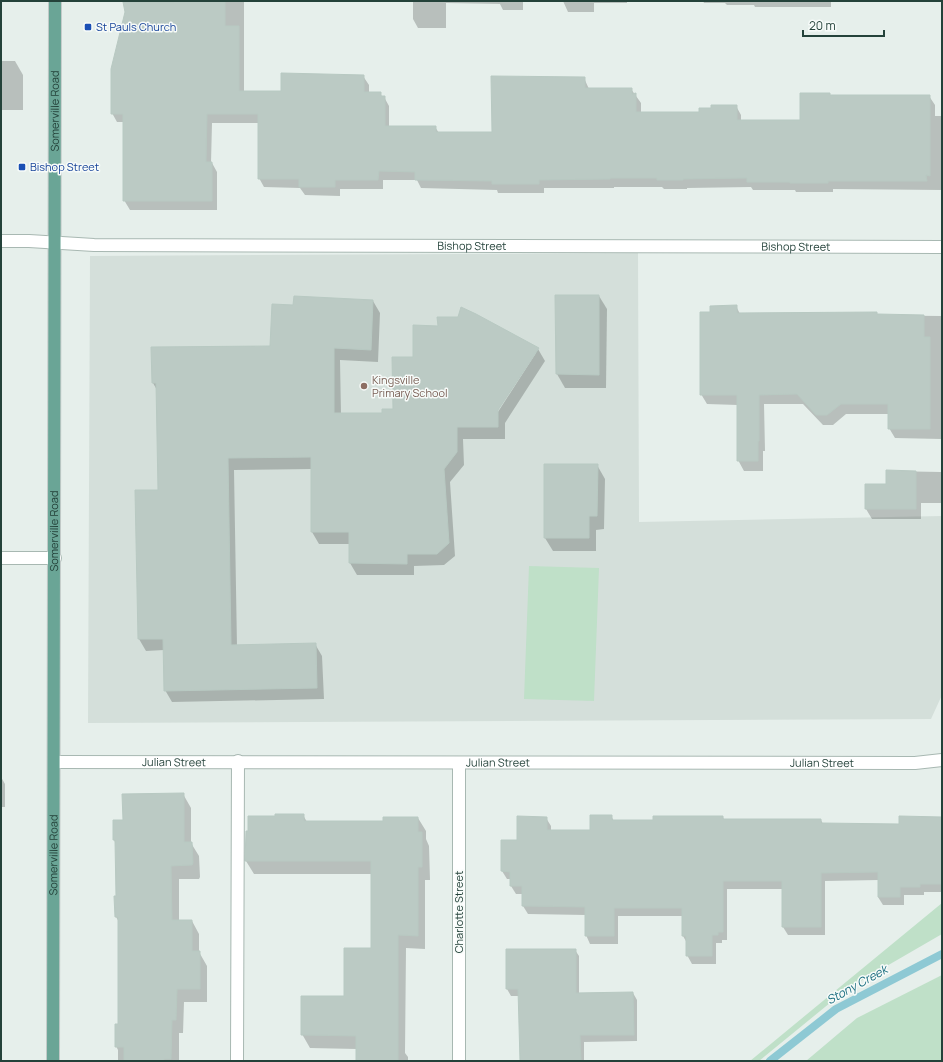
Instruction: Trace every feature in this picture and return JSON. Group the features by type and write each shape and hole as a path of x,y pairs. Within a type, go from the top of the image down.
{"main road":[{"name":"Somerville Road","path":"53,1061 56,1"}],"street":[{"name":"Bishop Street","path":"1,241 110,245 942,246"},
{"path":"1,558 55,558"},
{"name":"Julian Street","path":"54,762 238,761 915,764 942,760"},
{"path":"237,1061 238,761"},
{"name":"Charlotte Street","path":"459,763 459,1061"}],"shaded area":[{"name":"Kingsville Primary School","path":"638,253 639,522 942,516 942,695 931,719 88,723 90,256"}],"green space":[{"path":"529,566 599,568 594,701 524,699"},
{"path":"942,903 942,934 847,989 759,1061 750,1061"},
{"path":"942,975 942,1061 806,1061 857,1018"}],"building":[{"path":"225,1 225,26 239,26 239,91 281,91 281,73 364,75 364,92 381,92 381,96 385,96 385,126 436,126 436,132 492,132 491,76 585,77 585,88 632,88 632,94 636,93 636,112 699,112 699,108 711,108 711,105 737,105 737,120 800,120 800,93 830,93 830,95 930,95 930,176 926,175 927,181 828,181 828,183 747,182 747,178 657,180 657,178 610,178 539,180 539,184 492,184 492,181 415,180 415,172 379,171 378,180 335,180 335,187 299,187 299,179 258,179 258,114 207,114 206,162 212,162 212,201 123,201 123,114 111,114 111,69 125,12 123,2"},
{"path":"555,295 599,295 599,375 556,374"},
{"path":"294,296 373,300 371,350 334,348 334,413 382,413 382,409 393,409 392,357 413,357 413,325 438,326 437,317 458,317 461,307 539,348 498,410 498,427 457,427 457,452 444,469 449,543 437,554 407,554 407,564 349,563 349,532 311,532 311,457 228,458 231,645 316,643 317,688 164,691 163,639 138,639 135,490 158,490 156,383 152,383 151,347 270,346 272,304 293,305"},
{"path":"737,305 737,313 877,312 877,314 924,315 924,337 930,337 930,429 888,429 888,404 841,404 827,415 816,415 797,394 759,395 758,461 737,461 737,395 700,395 700,312 710,312 710,306"},
{"path":"544,464 598,464 597,516 589,516 589,538 544,538"},
{"path":"886,470 916,471 916,509 865,509 865,484 886,484"},
{"path":"184,793 184,842 192,842 193,863 192,865 171,866 172,920 192,920 192,951 200,951 200,989 177,989 176,1020 172,1020 171,1059 164,1059 164,1061 124,1061 124,1047 115,1047 115,1024 118,1024 118,917 115,917 115,840 113,840 113,820 123,820 122,794"},
{"path":"275,814 304,814 304,821 383,821 383,817 418,817 418,832 422,832 422,867 418,867 418,936 398,935 398,1061 356,1061 356,1036 301,1035 301,996 344,996 344,948 371,948 371,861 245,861 248,816 275,816"},
{"path":"590,815 612,815 612,820 653,820 653,816 723,816 723,819 821,819 821,823 899,824 899,816 942,817 942,884 920,884 920,887 900,887 900,897 878,897 878,872 821,873 821,927 782,927 782,881 723,881 723,932 718,932 718,935 712,935 712,956 686,956 686,936 682,936 682,908 614,908 614,936 585,936 585,907 522,906 522,886 510,886 510,872 501,871 501,840 517,840 517,816 547,817 547,830 590,830"},
{"path":"506,949 576,949 576,993 633,992 634,1035 580,1035 581,1061 520,1061 518,989 506,989"}],"waterway":[{"name":"Stony Creek","path":"770,1061 836,1009 942,954"}],"place":[{"name":"St Pauls Church","path":"88,27"},
{"name":"Bishop Street","path":"22,167"},
{"name":"Kingsville Primary School","path":"364,386"}]}
